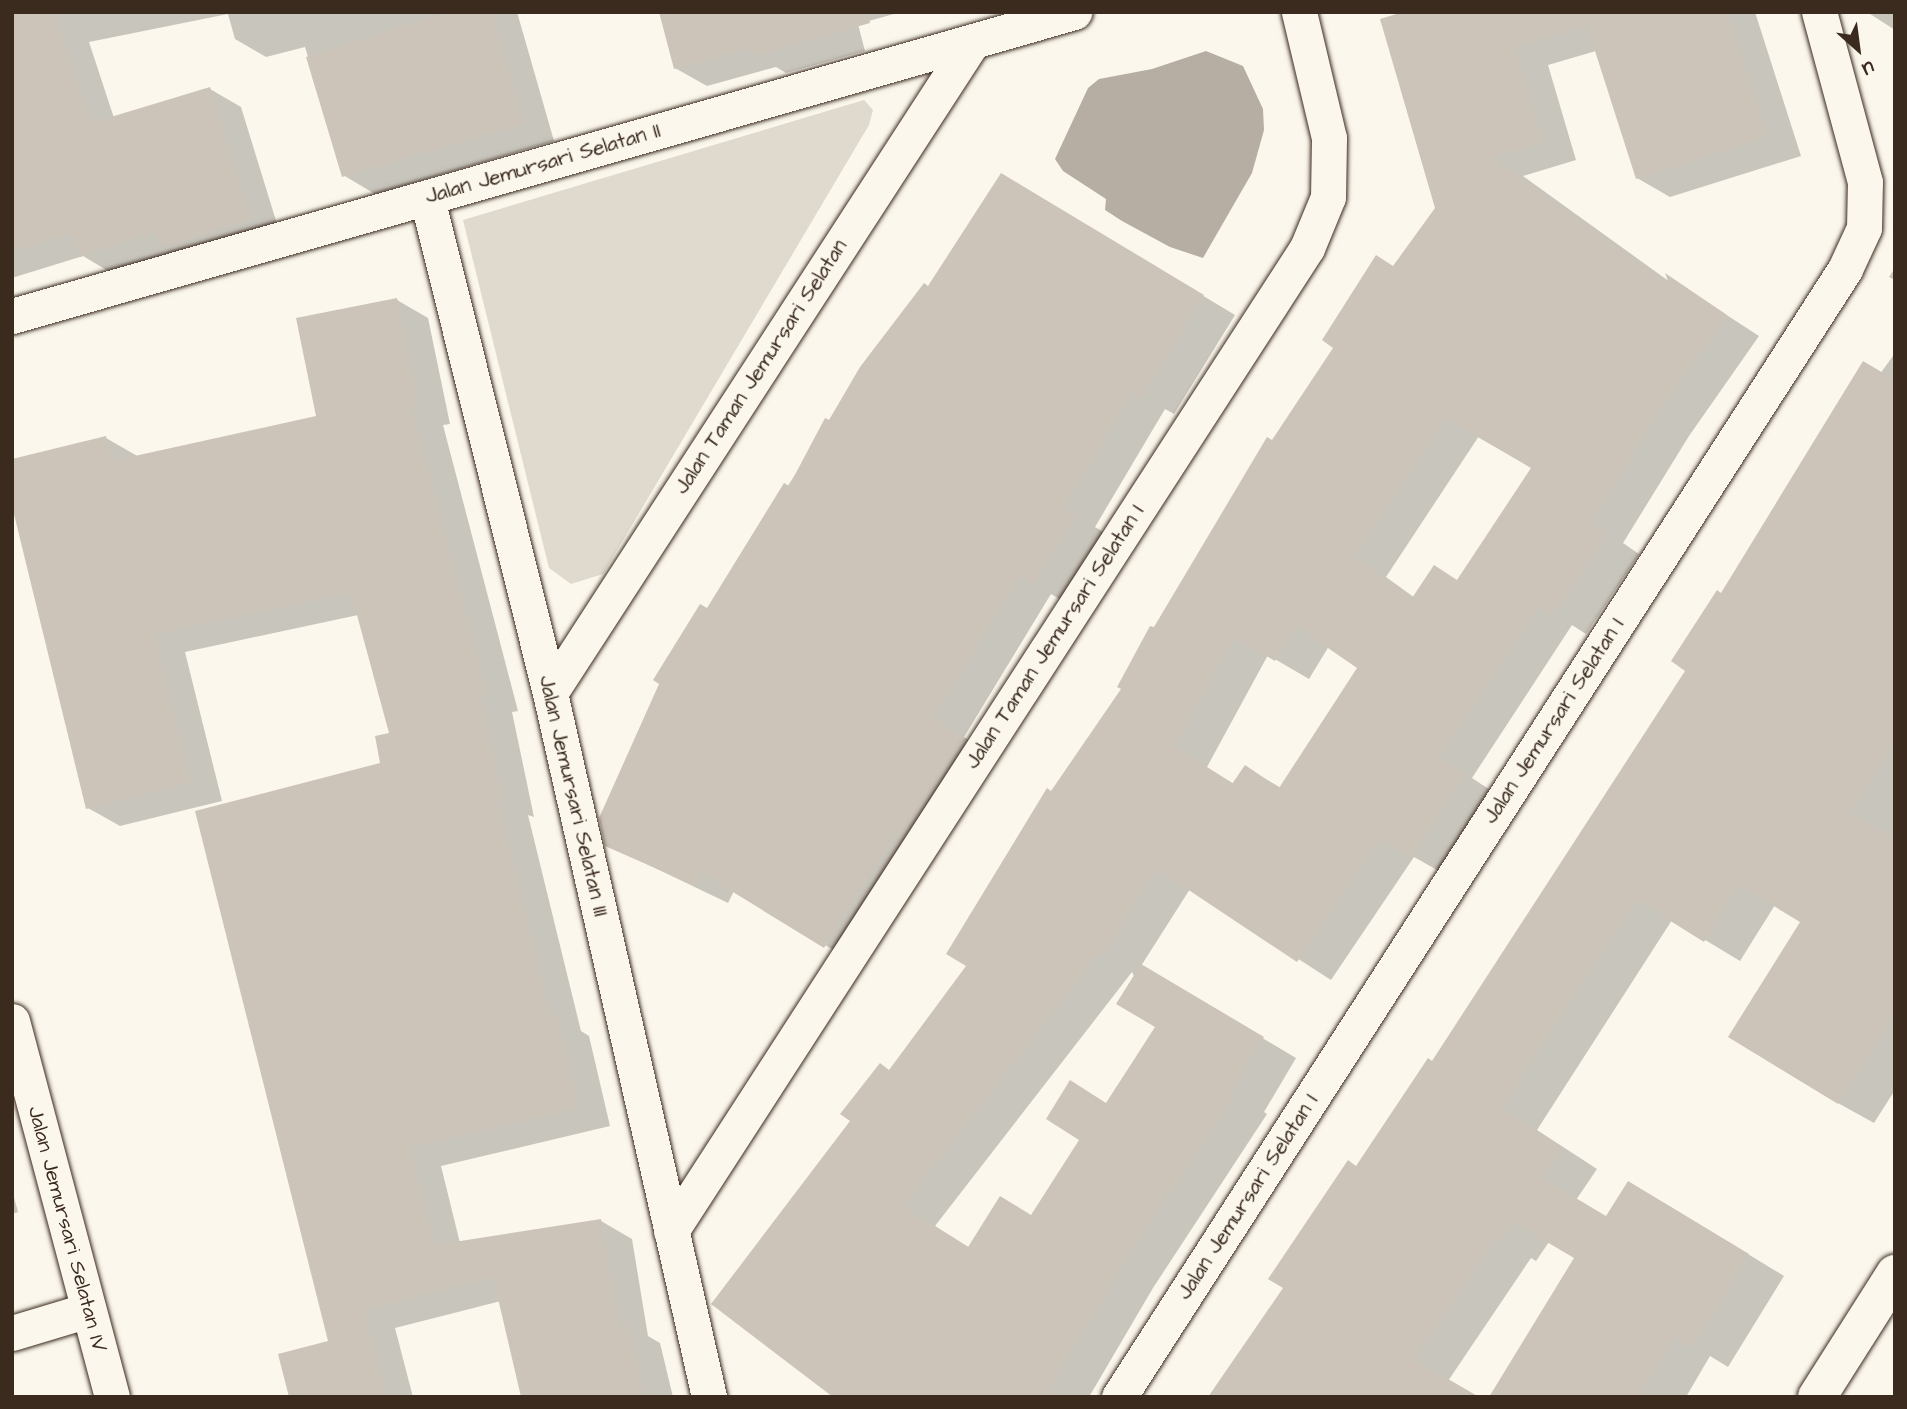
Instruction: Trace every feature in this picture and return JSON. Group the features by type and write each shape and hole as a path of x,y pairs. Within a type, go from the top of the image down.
{"main road":[{"path":"1817,1397 1895,1274"}],"street":[{"name":"Jalan Jemursari Selatan II","path":"12,316 1074,12"},
{"name":"Jalan Taman Jemursari Selatan I","path":"671,1231 1307,248 1328,197 1329,138 1299,12"},
{"name":"Jalan Jemursari Selatan I","path":"1119,1397 1845,269 1864,228 1865,182 1819,12"},
{"name":"Jalan Taman Jemursari Selatan","path":"550,693 973,41"},
{"name":"Jalan Jemursari Selatan III","path":"427,198 550,693 709,1397"},
{"name":"Jalan Jemursari Selatan IV","path":"12,1021 112,1397"},
{"path":"12,1333 88,1310"}],"shaded area":[{"path":"1206,51 1243,66 1263,109 1264,130 1252,173 1203,258 1170,247 1105,210 1106,199 1063,171 1055,159 1088,88 1099,79 1152,69"},
{"path":"864,100 873,110 869,125 603,574 571,584 549,568 463,220"}],"building":[{"path":"12,12 54,12 91,123 210,87 251,219 160,247 155,232 80,257 73,233 12,251"},
{"path":"449,12 492,12 524,124 342,177 306,57"},
{"path":"659,12 868,12 870,23 754,56 751,48 674,69"},
{"path":"1403,12 1728,12 1768,137 1636,179 1587,26 1515,47 1543,142 1492,157 1669,284 1665,273 1727,315 1656,417 1591,523 1607,534 1552,616 1538,607 1439,758 1466,774 1412,858 1381,838 1297,962 1157,869 1102,957 1098,954 903,1206 968,1247 1000,1196 1031,1215 1079,1140 1046,1119 1070,1080 1106,1103 1155,1027 1116,1004 1141,964 1264,1037 1231,1091 1235,1094 1170,1196 1166,1194 1044,1397 833,1397 711,1304 850,1121 840,1114 880,1063 889,1070 966,966 946,954 1047,788 1051,791 1121,689 1117,687 1150,626 1154,627 1267,437 1272,440 1333,348 1322,340 1376,255 1393,266 1435,208 1380,19","holes":["1445,418 1531,468 1457,580 1434,565 1412,598 1354,556","1296,626 1357,668 1279,788 1245,765 1232,784 1175,746 1234,637 1275,661"]},
{"path":"1001,173 1204,295 1141,398 1133,392 1064,507 1077,515 1033,586 1019,577 933,718 966,739 901,839 894,834 824,948 702,873 696,886 605,846 599,818 659,684 653,680 700,604 707,608 784,483 789,486 825,418 829,420 860,367 924,283 928,286"},
{"path":"397,298 419,406 412,407 487,693 481,694 503,801 498,799 551,1018 558,1016 579,1108 410,1148 435,1245 601,1219 619,1325 629,1323 645,1397 521,1397 493,1277 364,1310 387,1397 289,1397 278,1354 328,1341 195,811 380,763 375,736 389,733 351,593 155,634 191,783 86,809 12,506 12,459 106,436 112,461 316,416 296,318"},
{"path":"1863,361 1895,380 1895,741 1850,813 1895,840 1895,1013 1838,1104 1728,1037 1800,922 1739,885 1704,942 1637,900 1502,1108 1562,1148 1542,1178 1606,1216 1628,1181 1749,1254 1692,1348 1674,1337 1637,1397 1489,1397 1574,1258 1513,1222 1500,1242 1495,1238 1414,1359 1479,1397 1208,1397 1283,1288 1268,1279 1348,1160 1356,1166 1428,1058 1432,1061 1685,671 1671,661 1717,590 1721,593"}]}
